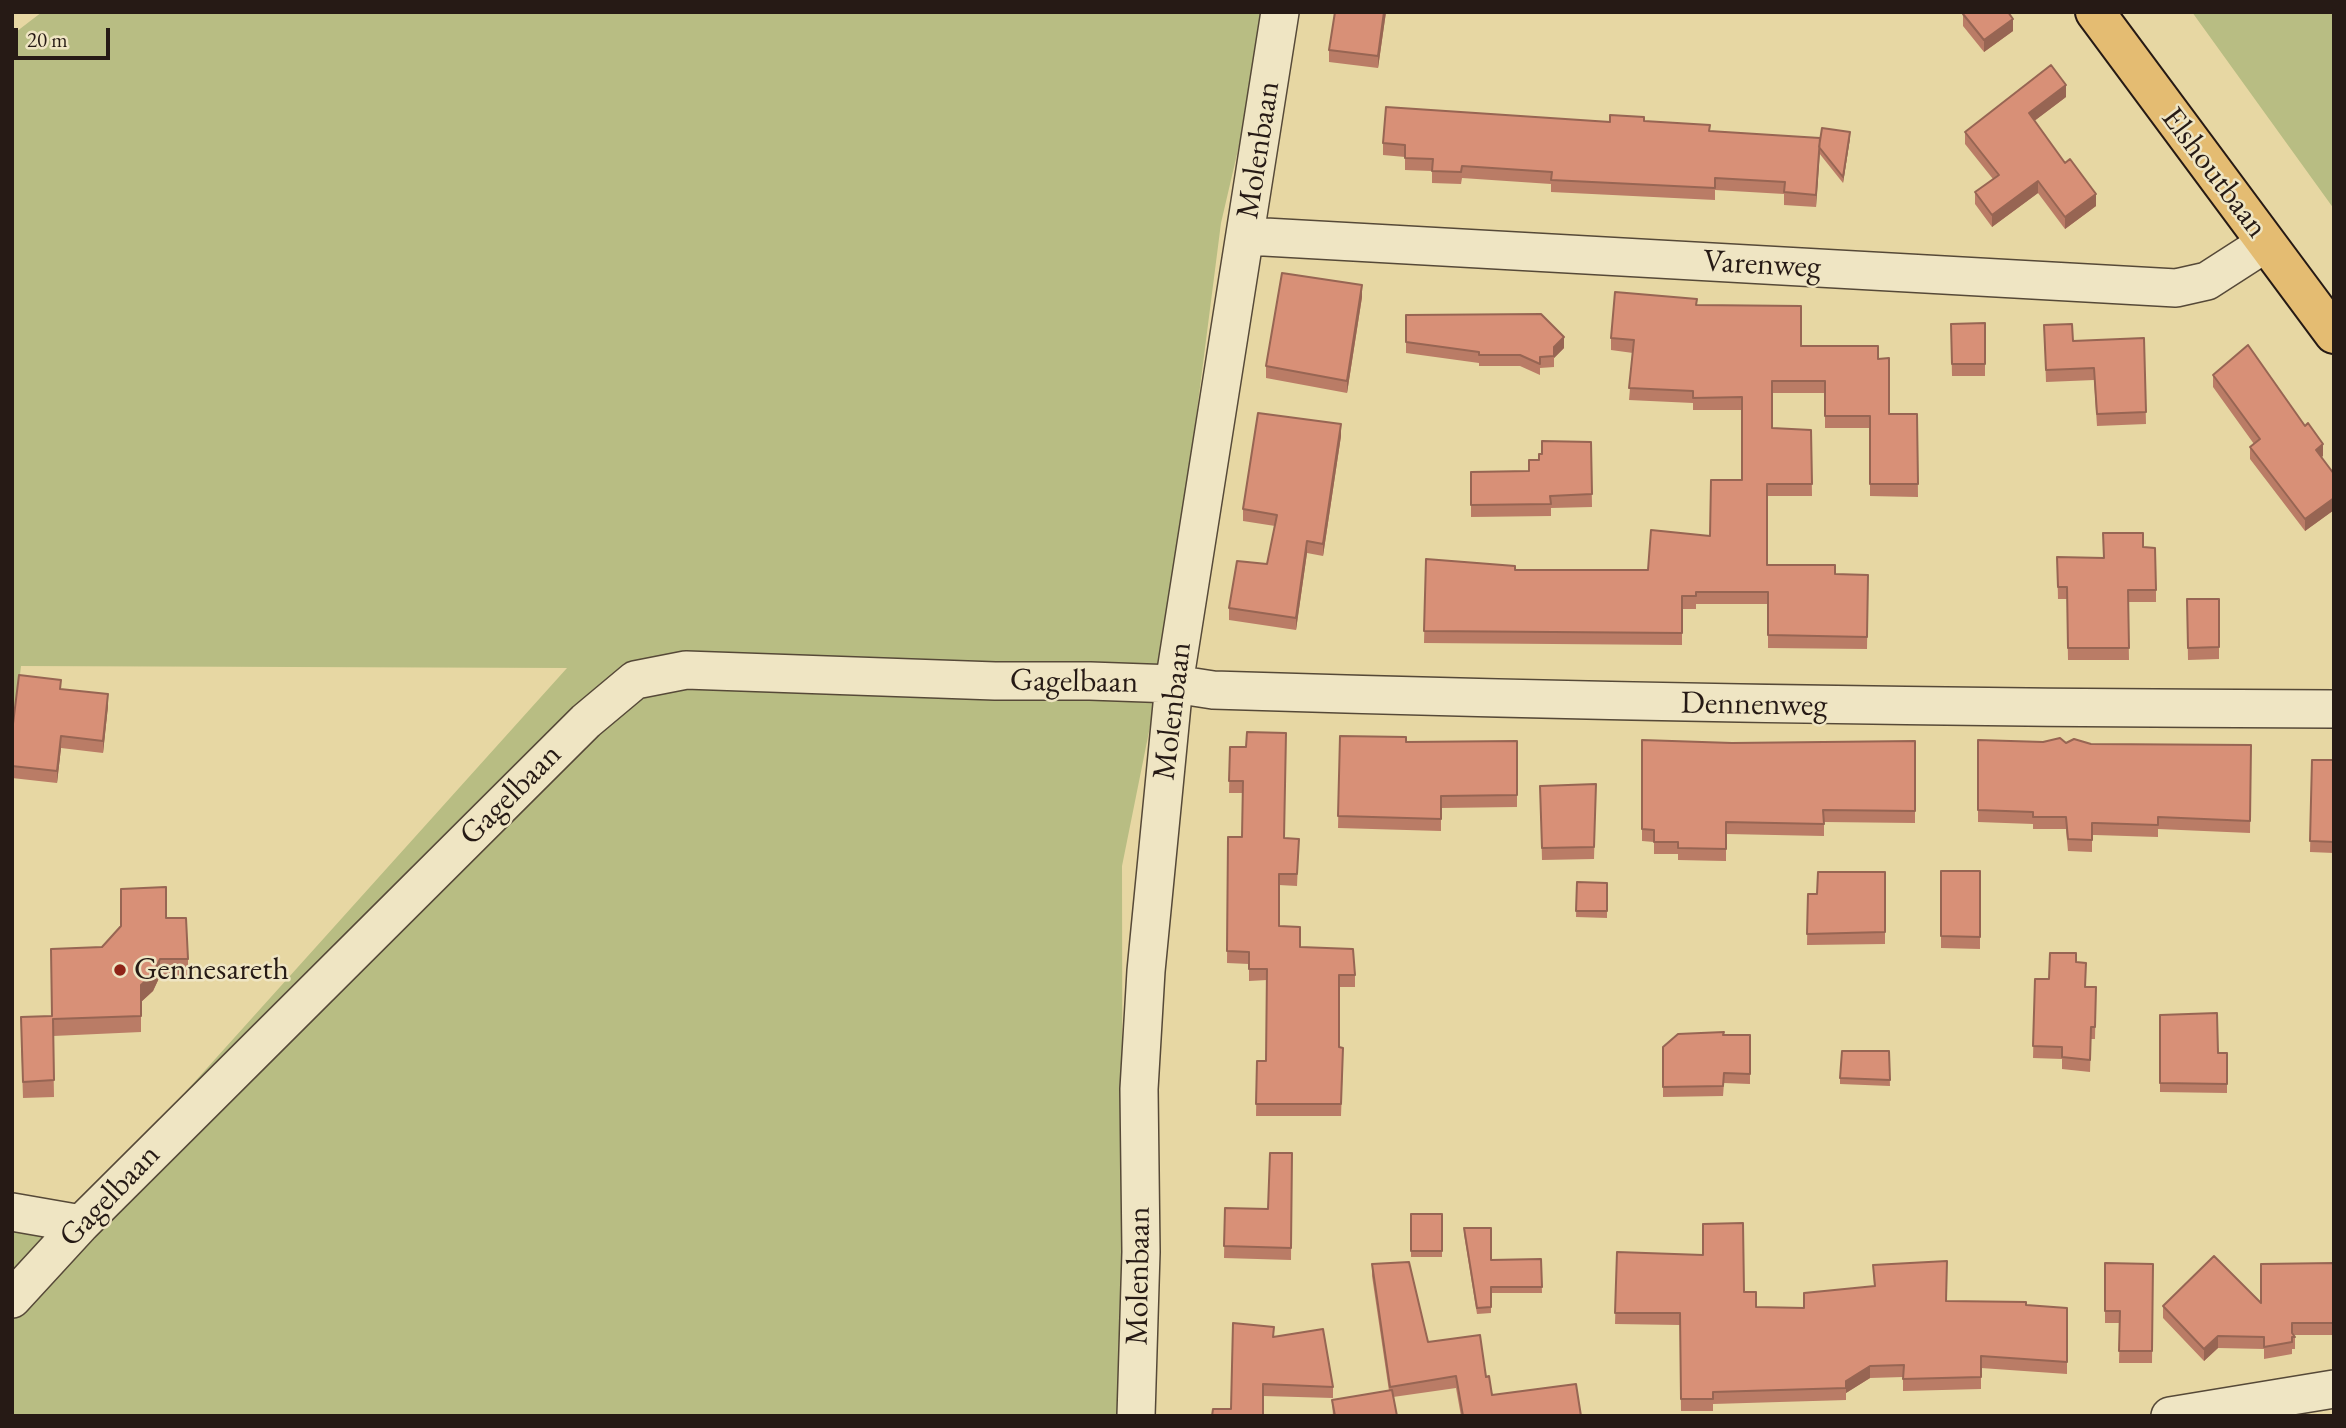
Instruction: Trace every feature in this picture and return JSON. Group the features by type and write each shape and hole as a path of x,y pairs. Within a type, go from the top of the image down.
{"main road":[{"name":"Elshoutbaan","path":"2095,12 2334,334"}],"street":[{"name":"Molenbaan","path":"1136,1416 1141,1252 1139,1089 1146,971 1174,684 1247,236 1280,12"},
{"name":"Varenweg","path":"1247,236 2176,288 2207,281 2266,243"},
{"name":"Gagelbaan","path":"12,1299 80,1224 586,721 635,680 686,670 1174,684"},
{"name":"Dennenweg","path":"1174,684 1213,690 1577,701 1879,707 2334,709"},
{"path":"12,1212 80,1224"},
{"path":"2170,1416 2334,1390"}],"green space":[{"path":"42,12 1270,12 1221,223 1168,637 1122,866 1123,1416 12,1416 12,1203 82,1207 567,668 21,666 12,744 12,35"},
{"path":"2192,12 2334,12 2334,209"}],"building":[{"path":"1335,12 1384,12 1378,56 1329,50"},
{"path":"2008,12 2013,19 1984,40 1963,14"},
{"path":"2051,65 2066,85 2029,113 2065,163 2070,159 2096,194 2065,217 2038,181 1992,215 1975,192 1999,175 1965,132"},
{"path":"1386,107 1610,122 1610,115 1644,117 1644,121 1710,125 1709,131 1820,138 1816,195 1784,192 1785,182 1715,178 1715,188 1551,180 1552,172 1462,166 1461,172 1432,171 1433,159 1405,158 1405,145 1383,143"},
{"path":"1822,128 1850,132 1843,177 1819,147"},
{"path":"1282,273 1362,285 1347,381 1266,366"},
{"path":"1615,292 1697,299 1696,305 1801,306 1801,346 1878,346 1878,359 1889,358 1889,414 1917,414 1918,484 1870,484 1870,416 1825,416 1825,381 1772,381 1772,428 1811,430 1812,484 1767,484 1767,565 1835,565 1835,574 1868,575 1867,637 1768,635 1768,592 1696,592 1696,596 1682,596 1682,633 1424,631 1426,559 1515,566 1515,570 1648,570 1651,530 1710,536 1711,480 1742,480 1742,397 1693,398 1693,391 1629,388 1634,340 1611,338"},
{"path":"1541,314 1564,337 1554,347 1554,356 1540,357 1540,364 1520,355 1479,355 1479,352 1406,342 1406,315"},
{"path":"1985,323 1985,364 1952,364 1951,324"},
{"path":"2072,324 2073,341 2144,338 2146,412 2097,414 2094,368 2046,370 2044,325"},
{"path":"2248,345 2305,426 2308,423 2323,444 2316,450 2334,474 2334,498 2305,519 2250,447 2260,439 2213,375"},
{"path":"1258,413 1341,424 1323,544 1307,541 1296,618 1229,608 1237,561 1267,564 1277,515 1243,509"},
{"path":"1542,441 1591,442 1592,494 1550,496 1551,504 1471,505 1471,472 1529,471 1529,460 1539,460 1539,454 1542,454"},
{"path":"2103,533 2143,533 2143,547 2155,548 2156,590 2128,590 2129,648 2068,648 2067,587 2058,587 2057,557 2104,558"},
{"path":"2187,599 2219,599 2219,647 2188,648"},
{"path":"19,675 61,680 60,689 108,694 103,741 61,736 57,771 12,766 12,732"},
{"path":"1247,732 1286,733 1284,838 1299,839 1297,874 1279,874 1279,926 1300,927 1300,947 1353,949 1355,975 1339,975 1339,1047 1343,1048 1341,1104 1256,1104 1257,1061 1266,1061 1267,969 1249,969 1249,952 1227,951 1228,837 1242,837 1243,781 1229,781 1230,747 1246,747"},
{"path":"1340,736 1406,737 1406,742 1517,741 1517,795 1441,796 1441,819 1338,816"},
{"path":"2060,738 2066,743 2074,739 2091,744 2251,745 2250,821 2158,817 2158,825 2092,823 2092,840 2068,839 2066,817 2033,817 2033,812 1978,810 1978,740 2043,742"},
{"path":"1642,740 1732,743 1915,741 1915,811 1823,810 1824,824 1726,822 1726,849 1678,848 1678,842 1654,842 1654,830 1642,829"},
{"path":"2312,760 2334,760 2334,842 2310,841"},
{"path":"1596,784 1594,847 1542,848 1540,786"},
{"path":"1941,871 1980,871 1980,937 1941,936"},
{"path":"1818,872 1885,872 1885,932 1807,934 1808,894 1817,894"},
{"path":"1577,882 1607,883 1607,911 1576,911"},
{"name":"Gennesareth","path":"166,887 166,918 186,918 188,959 160,959 153,974 141,985 141,1016 53,1019 54,1080 23,1082 21,1017 52,1016 51,949 102,947 121,926 121,889"},
{"path":"2050,953 2076,953 2076,962 2086,963 2085,987 2096,987 2095,1027 2091,1027 2090,1060 2062,1057 2062,1047 2033,1046 2035,979 2049,979"},
{"path":"2217,1013 2218,1053 2227,1053 2227,1084 2160,1083 2160,1015"},
{"path":"1724,1032 1723,1035 1750,1035 1750,1074 1724,1073 1723,1086 1663,1087 1663,1047 1678,1034"},
{"path":"1842,1051 1889,1051 1890,1080 1840,1078"},
{"path":"1270,1153 1292,1153 1291,1248 1224,1246 1225,1208 1268,1209"},
{"path":"1411,1214 1442,1214 1442,1251 1411,1251"},
{"path":"1743,1223 1744,1292 1756,1292 1756,1307 1804,1308 1804,1293 1875,1286 1873,1265 1947,1261 1946,1301 2026,1302 2026,1305 2067,1308 2067,1362 1981,1356 1981,1377 1903,1379 1904,1365 1870,1366 1846,1381 1846,1388 1713,1392 1713,1399 1681,1399 1680,1313 1615,1313 1617,1252 1703,1255 1703,1224"},
{"path":"1464,1228 1491,1228 1491,1260 1541,1259 1542,1287 1491,1287 1491,1307 1477,1308"},
{"path":"2214,1256 2261,1303 2261,1264 2334,1263 2334,1323 2292,1323 2295,1337 2292,1337 2292,1342 2264,1347 2264,1337 2218,1336 2204,1349 2163,1306"},
{"path":"1409,1262 1428,1342 1480,1335 1486,1377 1489,1376 1492,1395 1576,1384 1581,1416 1463,1416 1456,1376 1390,1387 1372,1264"},
{"path":"2105,1263 2153,1264 2152,1351 2119,1351 2120,1311 2105,1311"},
{"path":"1233,1323 1274,1327 1273,1337 1323,1329 1333,1387 1263,1384 1263,1416 1212,1416 1213,1409 1231,1409"},
{"path":"1392,1390 1397,1416 1335,1416 1332,1400"}],"place":[{"name":"Gennesareth","path":"120,970"}]}
